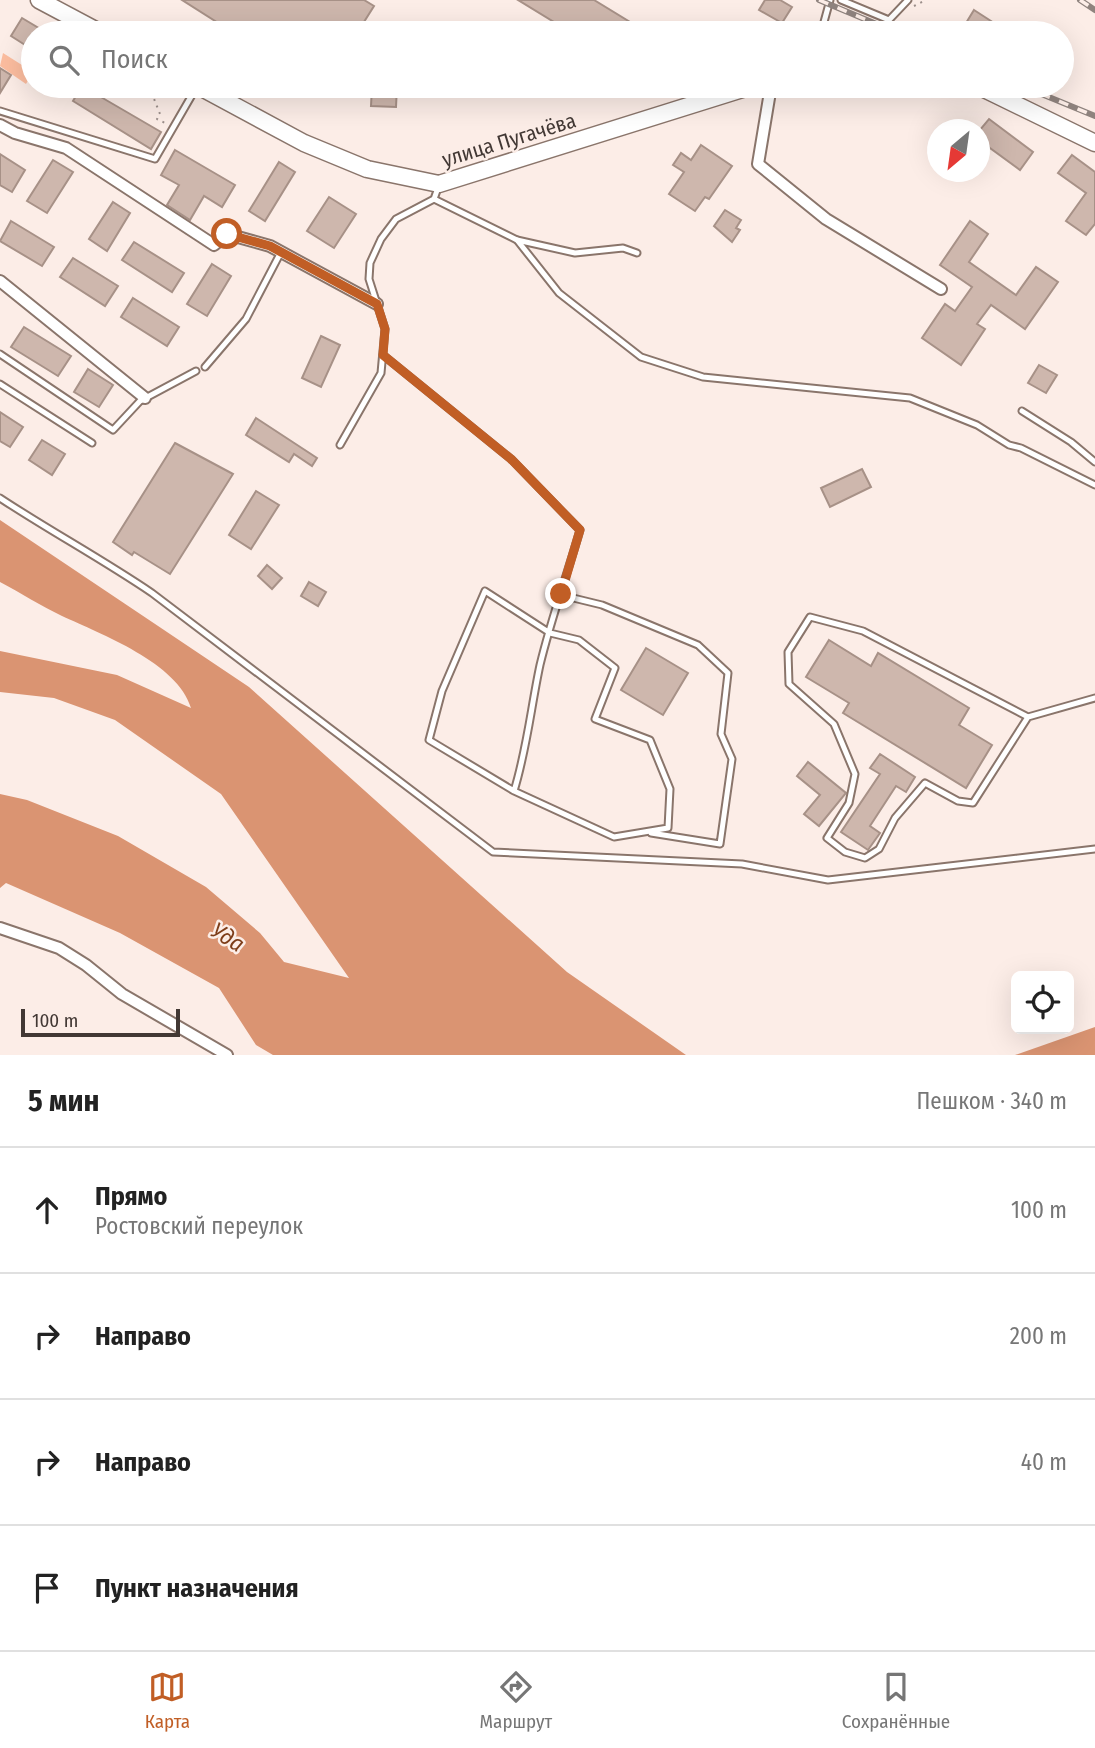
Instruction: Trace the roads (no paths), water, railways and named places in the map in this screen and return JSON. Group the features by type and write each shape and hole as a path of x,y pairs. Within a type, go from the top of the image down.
{"street":[{"path":"39,0 78,21"},
{"path":"211,98 304,143 368,169 436,192"},
{"name":"улица Пугачёва","path":"436,192 716,98"},
{"path":"769,98 758,164 826,219 941,289"},
{"path":"1003,98 1095,143"},
{"path":"0,125 15,133 66,148 214,245 227,234 281,252 377,304"},
{"path":"0,281 145,398"},
{"path":"0,928 59,948 86,965 122,994 227,1055"}],"lane":[{"path":"824,21 830,0"},
{"path":"842,0 888,20 908,0"},
{"path":"0,111 155,159 190,98"},
{"path":"341,445 381,373 385,329 369,279 370,263 381,239 396,219 436,192 517,240 575,253 624,248 637,253"},
{"path":"517,240 559,293 641,357 703,377 910,398 977,425 1009,445 1021,448 1095,485"},
{"path":"205,367 246,319 281,252"},
{"path":"0,354 113,430 145,398 196,371"},
{"path":"383,355 511,459 580,530 541,664 524,759 514,791"},
{"path":"0,384 92,443"},
{"path":"1022,411 1071,442 1095,462"},
{"path":"0,498 52,532 98,556 152,593 493,852 742,864 828,880 1095,849"},
{"path":"485,591 550,633 579,640 615,668 596,719 650,740 670,789 668,828 614,837 514,791 429,740 442,691 485,591"},
{"path":"561,594 601,605 698,645 728,673 721,734 732,759 720,844 644,832"},
{"path":"1028,717 863,631 810,617 789,652 789,684 834,724 855,774 849,803 827,838 845,852 865,858 878,849 895,818 925,783 958,801 973,803 1028,717 1095,698"}],"water":[{"name":"Уда","path":"0,520 249,687 567,972 686,1055 273,1055 256,1045 219,988 120,933 6,883 0,888 0,794 27,800 118,836 206,887 260,933 284,962 349,978 221,794 115,720 54,698 0,692 0,651 117,675 191,708 171,677 155,664 117,641 54,612 0,582"},
{"path":"1095,1027 1095,1055 1015,1055"}],"railway":[{"path":"819,0 869,21"},
{"path":"1080,0 1095,10"},
{"path":"1051,98 1095,116"}]}
